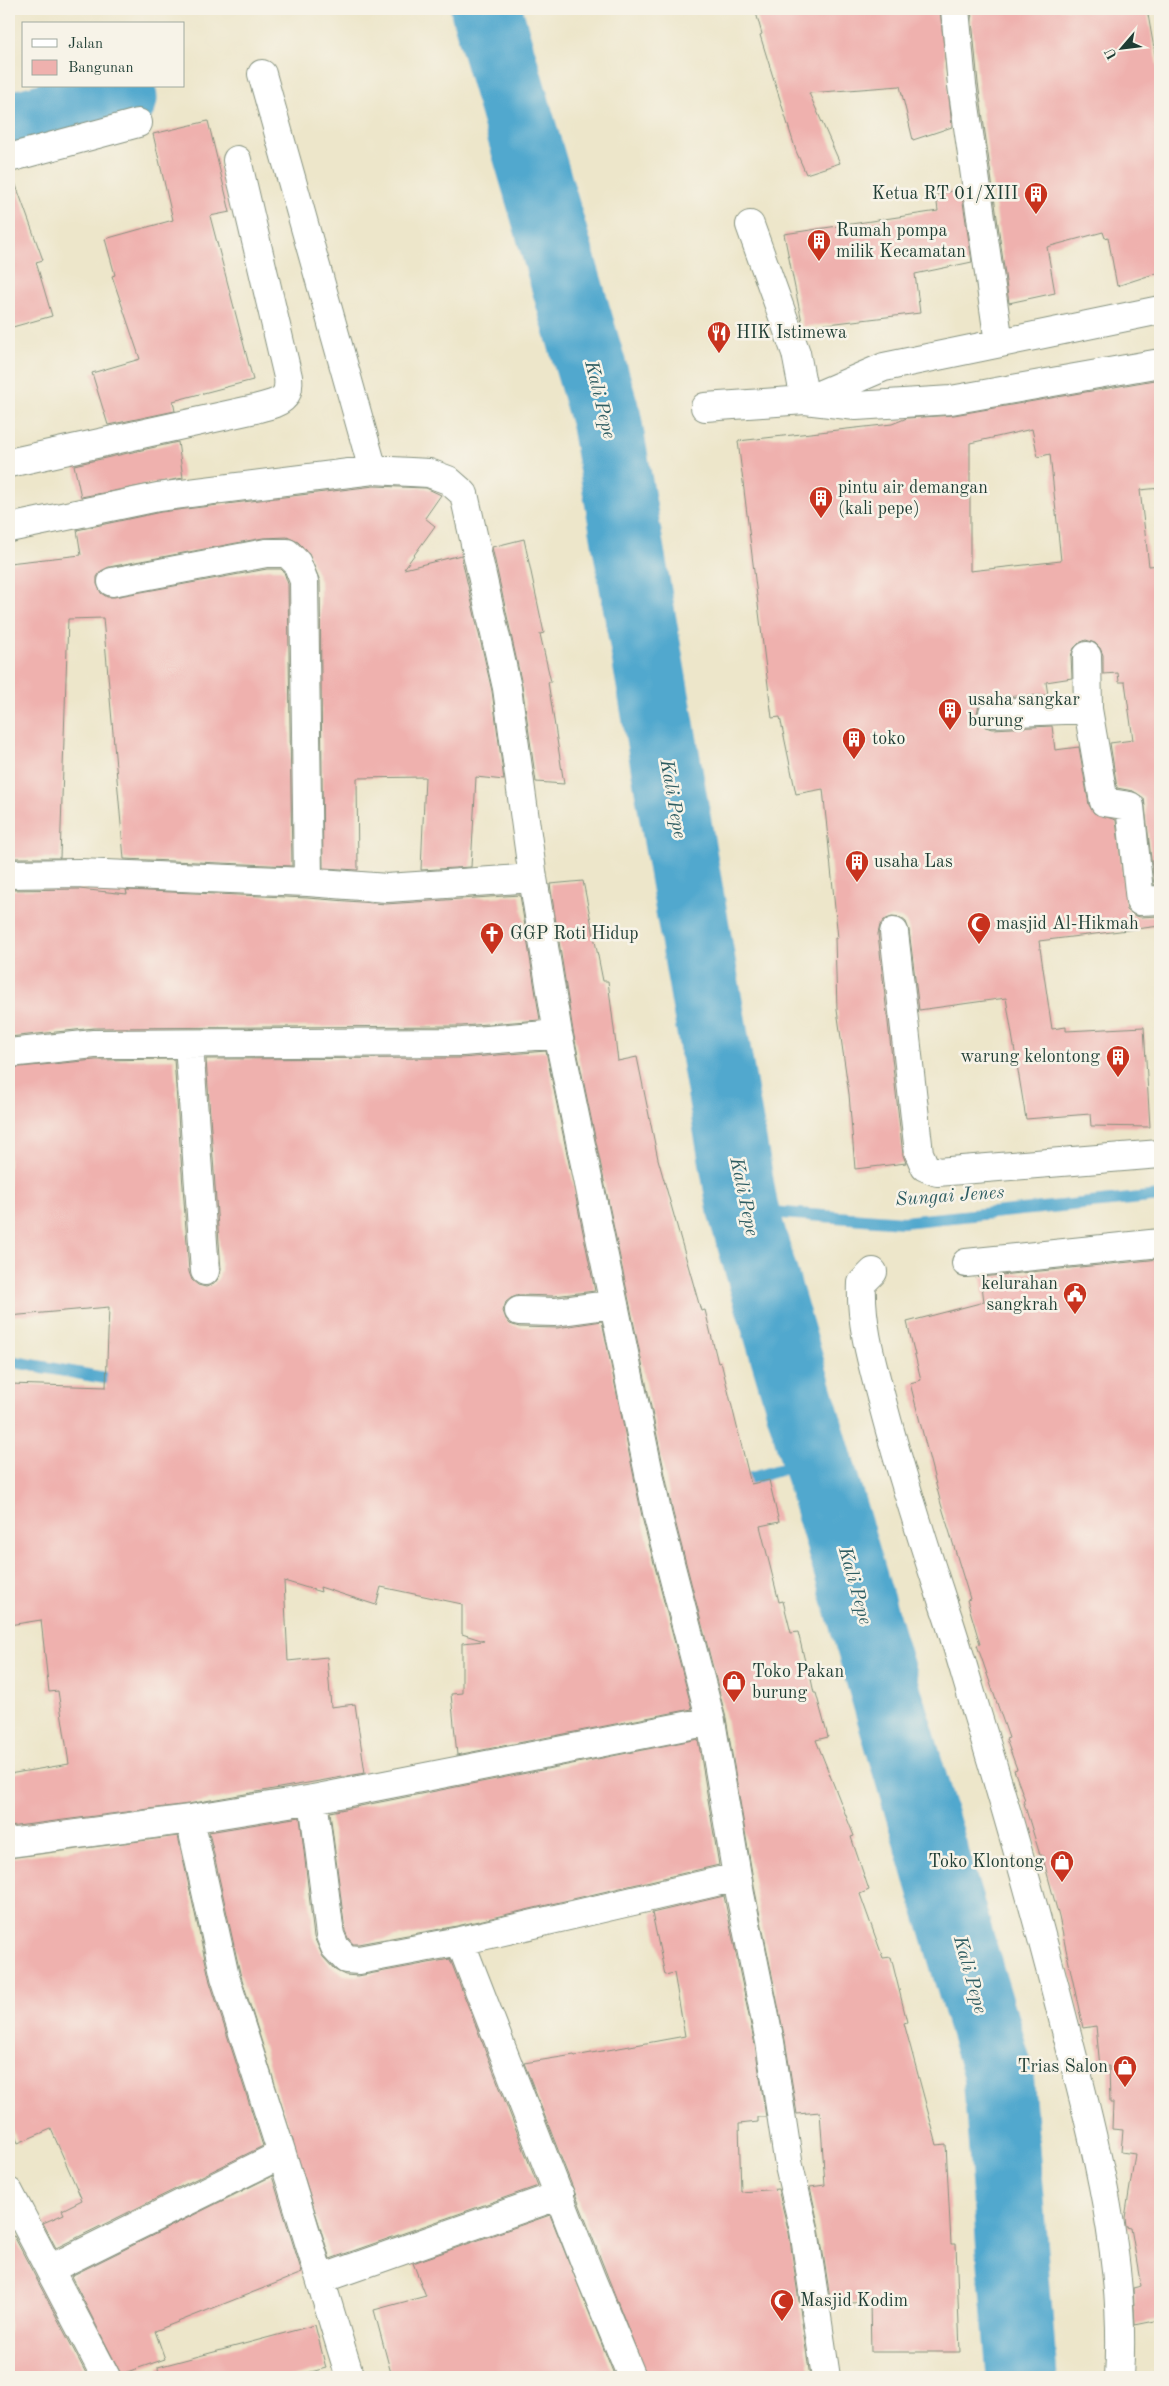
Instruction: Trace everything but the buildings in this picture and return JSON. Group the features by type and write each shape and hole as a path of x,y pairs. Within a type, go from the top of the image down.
{"street":[{"path":"955,9 962,85 999,343"},
{"path":"262,74 372,470"},
{"path":"9,158 138,123"},
{"path":"9,463 255,409 280,402 284,398 289,386 288,377 237,160"},
{"path":"750,225 796,353 805,400"},
{"path":"805,400 884,367 1160,310"},
{"path":"705,407 762,405 805,400 856,406 951,400 1160,363"},
{"path":"9,528 158,497 372,470 429,472 448,480 464,494 507,688 533,878 558,1034 658,1517 711,1720 737,1878 770,2042 789,2166 804,2230 826,2377"},
{"path":"112,582 266,553 287,553 297,563 304,582 308,882"},
{"path":"1087,656 1088,709 1104,802 1130,806 1140,900 1160,900"},
{"path":"993,713 1088,709"},
{"path":"9,874 79,873 308,882 387,888 411,888 533,878"},
{"path":"894,932 919,1153 925,1167 937,1172 1160,1154"},
{"path":"9,1054 94,1044 462,1042 558,1034"},
{"path":"189,1044 205,1271"},
{"path":"966,1262 1160,1243"},
{"path":"873,1272 862,1283 861,1307 874,1370 916,1524 954,1634 1014,1832 1088,2117 1106,2200 1116,2272 1121,2341 1118,2377"},
{"path":"519,1311 555,1312 614,1304"},
{"path":"9,1843 190,1819 313,1799 711,1720"},
{"path":"313,1799 330,1935 340,1954 346,1959 360,1960 460,1941 737,1878"},
{"path":"190,1819 225,1977 282,2154 350,2377"},
{"path":"460,1941 560,2195 590,2278 632,2377"},
{"path":"50,2270 282,2154"},
{"path":"9,2192 106,2377"},
{"path":"321,2279 560,2195"}],"waterway":[{"name":"Kali Pepe","path":"486,9 606,419 743,1210 998,2073 1022,2377"},
{"path":"9,128 122,98"},
{"name":"Sungai Jenes","path":"743,1210 903,1222 1160,1196"},
{"path":"9,1361 122,1381"},
{"path":"735,1483 816,1459"}],"place":[{"name":"Ketua RT 01/XIII","path":"1036,215"},
{"name":"Rumah pompa milik Kecamatan","path":"819,262"},
{"name":"HIK Istimewa","path":"719,354"},
{"name":"pintu air demangan (kali pepe)","path":"821,519"},
{"name":"usaha sangkar burung","path":"950,731"},
{"name":"toko","path":"854,760"},
{"name":"usaha Las","path":"857,883"},
{"name":"masjid Al-Hikmah","path":"979,945"},
{"name":"GGP Roti Hidup","path":"492,955"},
{"name":"warung kelontong","path":"1118,1078"},
{"name":"kelurahan sangkrah","path":"1075,1315"},
{"name":"Toko Pakan burung","path":"734,1703"},
{"name":"Toko Klontong","path":"1062,1883"},
{"name":"Trias Salon","path":"1125,2088"},
{"name":"Masjid Kodim","path":"782,2322"}]}
